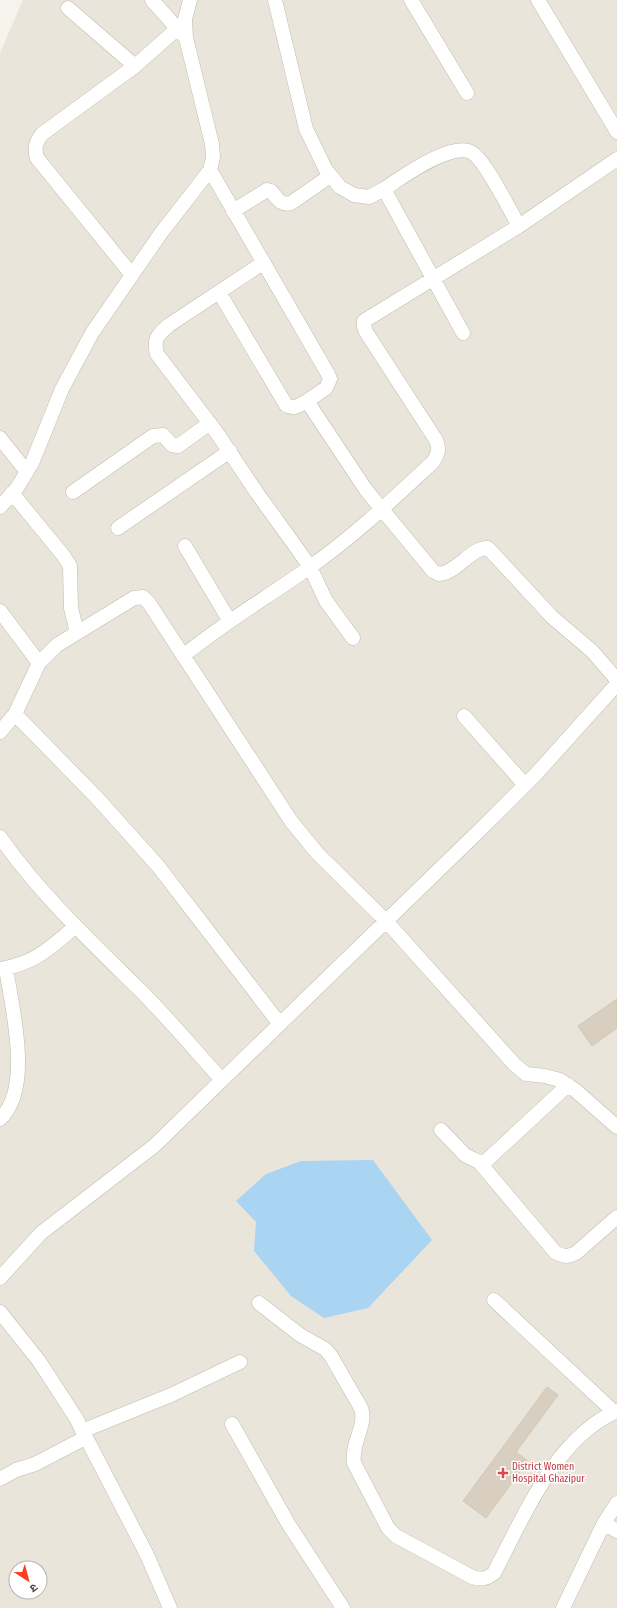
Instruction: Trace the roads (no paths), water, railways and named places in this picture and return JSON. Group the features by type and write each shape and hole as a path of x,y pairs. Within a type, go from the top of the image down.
{"street":[{"path":"0,507 27,472 62,389 77,358 92,333 161,233 210,170 213,158 212,144 182,33 152,0"},
{"path":"132,276 37,158 34,150 36,141 42,134 182,33 190,0"},
{"path":"275,0 306,129 330,176 340,187 362,197 369,197 436,157 460,151 471,152 479,158 519,226"},
{"path":"411,0 467,93"},
{"path":"538,0 617,132"},
{"path":"68,8 135,66"},
{"path":"183,656 229,620 310,567 381,509 433,462 438,454 439,447 366,332 364,321 519,226 617,159"},
{"path":"210,170 330,379 326,388 294,408 290,408 286,405 219,292"},
{"path":"233,211 267,190 271,191 281,202 286,205 291,204 330,176"},
{"path":"384,189 463,333"},
{"path":"263,264 169,325 158,335 154,344 157,354 210,423 310,567 320,592 353,638"},
{"path":"307,401 366,490 433,571 439,574 449,572 479,550 488,548 552,617 592,651 617,680"},
{"path":"73,492 153,436 163,435 172,445 178,446 210,423"},
{"path":"0,438 27,472"},
{"path":"118,528 230,451"},
{"path":"12,493 63,555 70,566 71,608 77,633"},
{"path":"186,546 229,620"},
{"path":"0,732 15,714 39,663 65,638 77,633 124,603 134,598 143,597 149,602 183,656 240,740 263,780 291,821 317,853 386,921 515,1065 526,1074 545,1076 560,1080 617,1127"},
{"path":"0,611 39,663"},
{"path":"0,1278 41,1233 154,1146 221,1079 525,785 617,684"},
{"path":"15,714 98,799 158,866 280,1023"},
{"path":"464,716 525,785"},
{"path":"0,837 20,865 75,927 156,1006 221,1079"},
{"path":"0,1119 12,1103 17,1089 18,1073 17,1050 3,968 18,966 33,960 75,927"},
{"path":"479,1162 486,1161 568,1086"},
{"path":"441,1130 465,1155 479,1162 555,1252 561,1256 569,1256 576,1253 617,1216"},
{"path":"259,1303 300,1335 324,1349 331,1356 361,1408 363,1416 352,1452 354,1463 388,1528 396,1536 472,1577 479,1579 487,1578 494,1573 540,1488 557,1462 588,1429 616,1411 494,1300"},
{"path":"0,1312 39,1361 76,1418 147,1555 170,1608"},
{"path":"0,1479 16,1470 35,1464 84,1435 240,1362"},
{"path":"232,1424 290,1524 343,1608"},
{"path":"563,1608 604,1523 617,1503"},
{"path":"604,1523 617,1531"}],"water":[{"path":"373,1160 432,1240 368,1308 324,1318 291,1296 254,1251 256,1222 236,1201 266,1174 301,1161"}],"place":[{"name":"District Women Hospital Ghazipur","path":"503,1473"}]}
